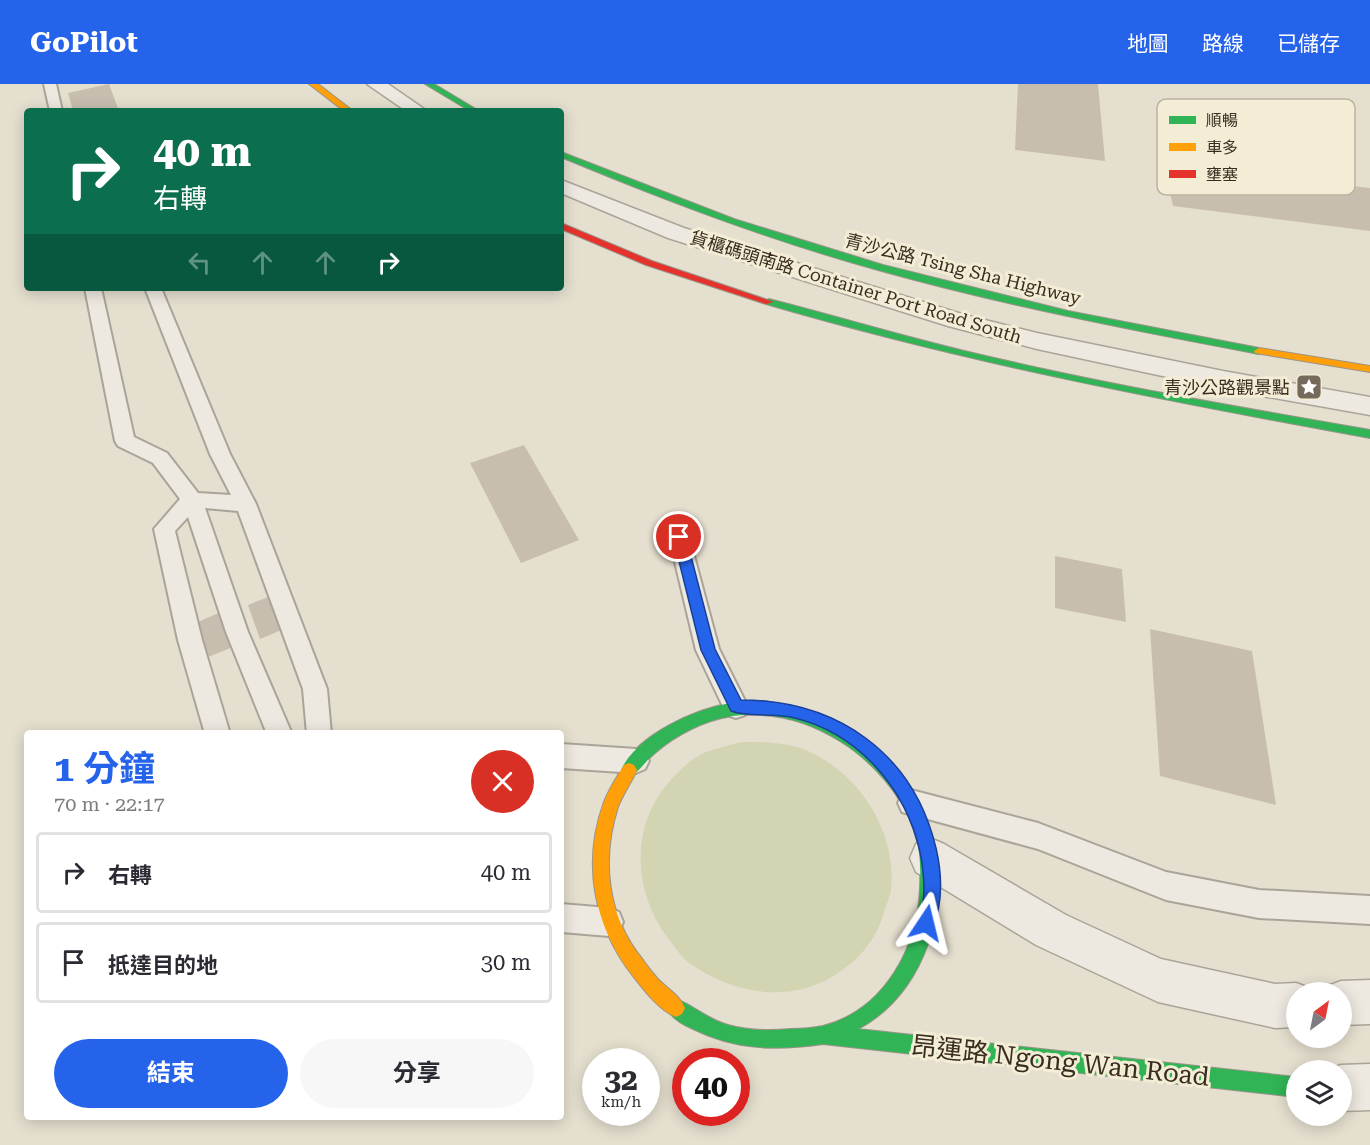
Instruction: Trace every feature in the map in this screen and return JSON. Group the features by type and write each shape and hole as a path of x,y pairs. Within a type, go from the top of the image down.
{"main road":[{"path":"314,84 346,108"},
{"path":"429,84 470,108"},
{"name":"青沙公路 Tsing Sha Highway","path":"564,155 623,182 703,212 926,281 1177,338 1370,369"},
{"path":"564,227 641,260 778,305 895,339 1173,398 1370,434"},
{"name":"昂運路 Ngong Wan Road","path":"823,1035 865,1015 898,984 921,945 932,901 930,858 923,829 911,803 894,777 873,753 849,734 822,720 794,711 765,707 736,707 708,713 681,724 657,740 636,761 618,787 605,817 599,850 600,886 609,922 628,960 656,994 693,1020 735,1037 758,1040 780,1042 823,1035 1286,1086"}],"street":[{"path":"376,84 413,108"},
{"name":"貨櫃碼頭南路 Container Port Road South","path":"564,187 676,233 957,321 1037,341 1223,380 1370,406"},
{"path":"930,858 1051,930 1158,980 1275,1006 1286,1005"},
{"path":"1352,1003 1370,1002"},
{"path":"1352,1088 1370,1087"}],"lane":[{"path":"50,84 55,108"},
{"path":"94,291 124,441 160,458 192,500 237,632 278,730"},
{"path":"154,291 220,454 246,504 315,689 319,730"},
{"path":"192,500 246,504"},
{"path":"192,500 164,529 190,640 217,730"},
{"path":"679,537 708,650 736,707"},
{"path":"564,756 636,761"},
{"path":"911,803 1038,836 1166,886 1259,904 1370,910"},
{"path":"564,918 609,922"}],"green space":[{"path":"741,742 798,747 833,766 849,779 874,812 889,850 890,893 881,922 871,941 858,957 832,977 796,990 758,991 722,981 704,973 683,958 659,925 644,887 641,847 651,809 662,791 682,768 699,755"}],"building":[{"path":"109,84 118,108 72,108 68,93"},
{"path":"1018,84 1098,84 1105,161 1015,150"},
{"path":"1355,186 1370,188 1370,231 1173,206 1171,195 1355,195"},
{"path":"524,445 579,540 521,563 470,463"},
{"path":"1055,556 1122,569 1126,622 1055,608"},
{"path":"273,595 284,629 260,639 248,605"},
{"path":"223,611 233,647 208,657 198,622"},
{"path":"1150,629 1252,651 1276,805 1160,776"}],"traffic: fast":[{"path":"429,84 470,108"},
{"path":"564,155 731,221 879,267 1068,314 1259,351"},
{"path":"769,302 992,361 1218,407 1370,434"},
{"path":"629,770 651,746 686,725 730,710 764,708 796,713 827,725 855,742 880,764 901,790 918,820 927,851 929,894 922,936 910,965 892,991 868,1013 846,1026 823,1035"},
{"path":"676,1008 711,1028 746,1038 783,1040 823,1035 1286,1086"}],"traffic: slow":[{"path":"313,84 345,108"},
{"path":"1259,351 1370,369"},
{"path":"629,770 612,802 602,835 599,867 603,898 613,929 629,957 650,984 676,1008"}],"traffic: jam":[{"path":"564,227 649,263 769,302"}],"place":[{"name":"青沙公路觀景點","path":"1309,387"}],"route":[{"path":"679,537 708,650 736,707 765,707 794,711 822,720 849,734 873,753 894,777 911,803 923,829 930,858 932,901 926,923"}]}
